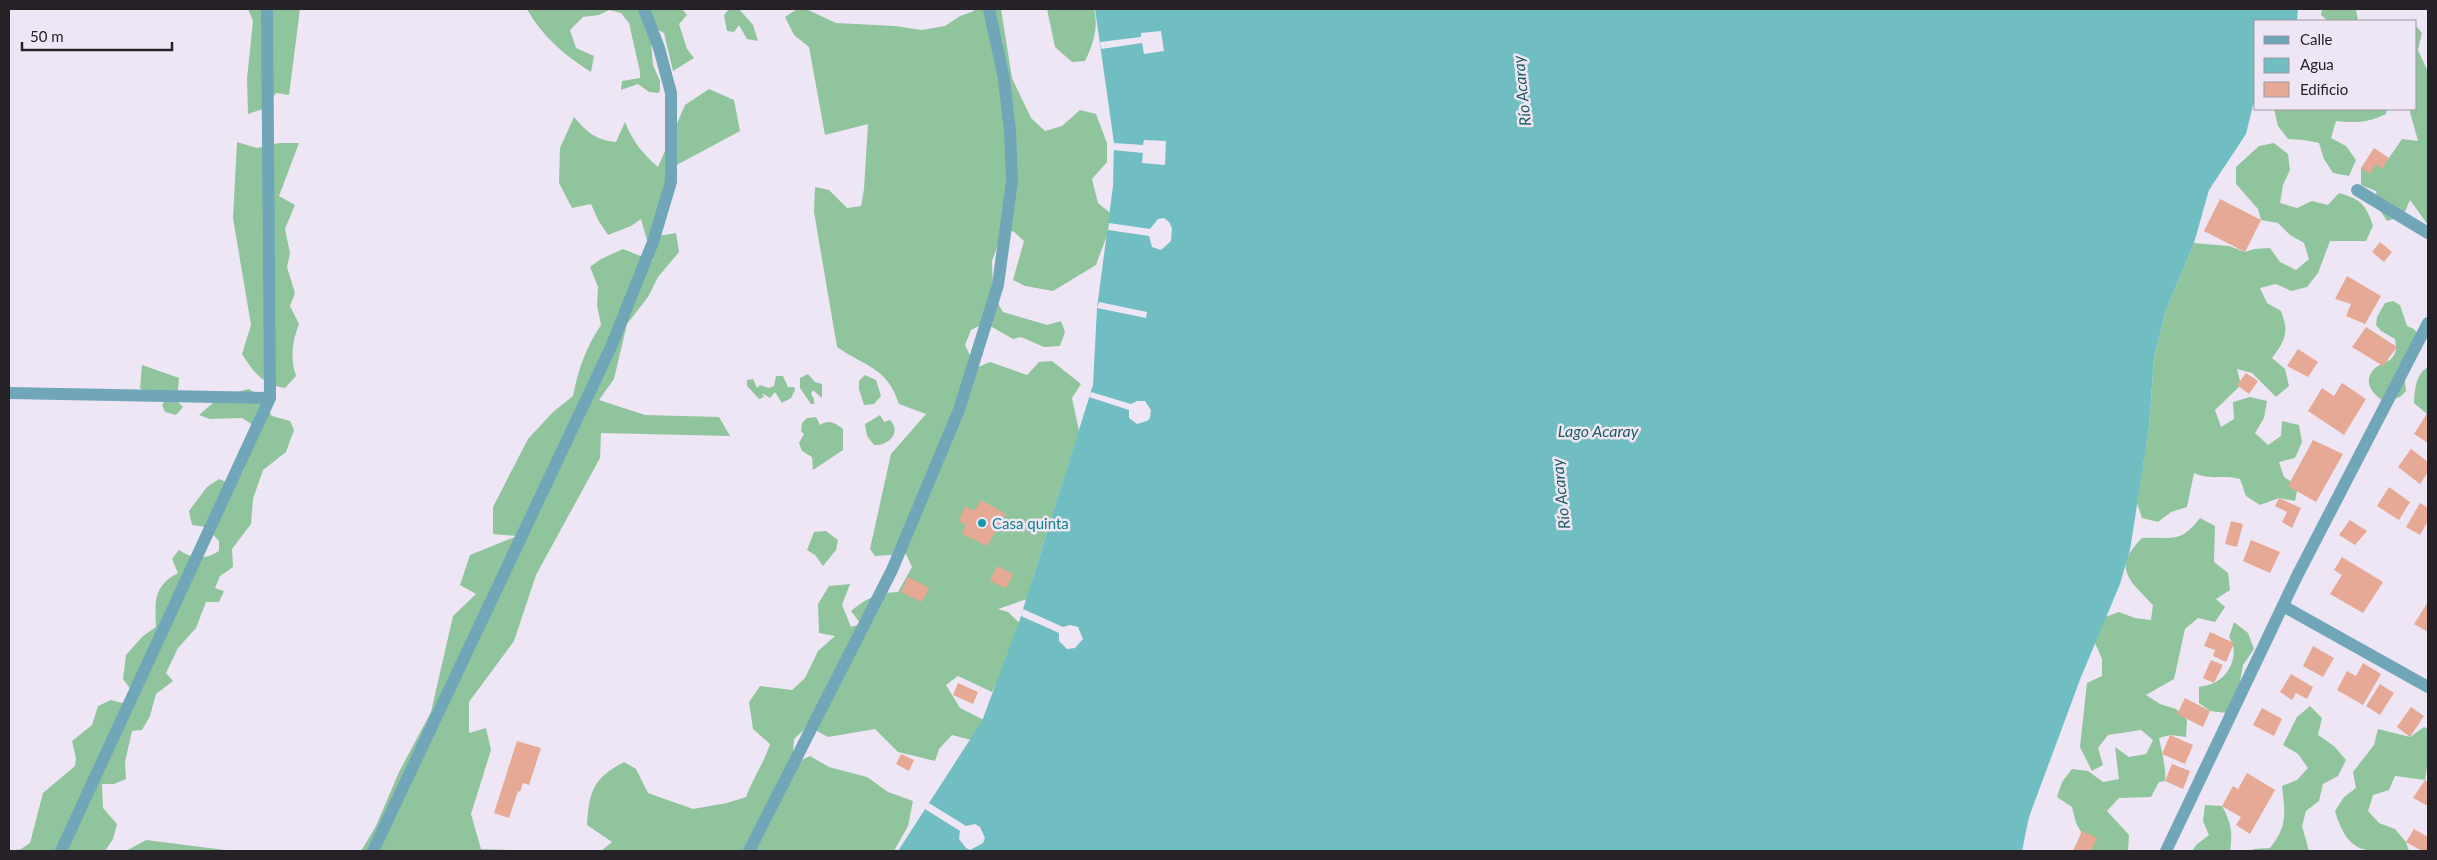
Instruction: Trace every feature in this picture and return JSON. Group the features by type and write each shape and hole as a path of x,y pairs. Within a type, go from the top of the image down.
{"street":[{"path":"61,851 270,398 266,9"},
{"path":"373,851 611,347 654,242 671,182 671,93 659,48 644,9"},
{"path":"748,851 892,570 959,410 998,285 1012,173 1010,131 1004,79 989,9"},
{"path":"2357,190 2428,233"},
{"path":"2166,851 2283,606 2428,323"},
{"path":"9,393 270,398"},
{"path":"2283,606 2428,687"}],"green space":[{"path":"248,9 300,9 289,95 276,93 266,108 248,114 247,79 253,21"},
{"path":"527,9 641,9 650,31 653,65 660,81 660,91 658,93 649,92 638,84 621,90 622,81 640,78 640,72 629,23 621,13 609,10 599,15 583,17 570,30 576,48 594,56 591,72 554,44 539,28"},
{"path":"648,9 682,9 687,15 679,24 687,49 694,58 673,71 664,33 653,27"},
{"path":"729,9 739,9 753,25 758,41 747,39 739,25 734,32 727,31 724,15"},
{"path":"797,9 806,9 836,23 895,26 922,30 945,26 960,16 974,11 972,9 1001,9 1012,78 1031,118 1045,131 1062,126 1080,110 1096,114 1107,143 1107,162 1092,179 1098,203 1110,213 1107,235 1096,265 1053,291 1025,286 1013,280 1024,241 1013,231 1000,239 992,261 993,295 1003,312 1047,325 1061,321 1065,332 1060,346 1044,347 1021,337 1013,339 985,323 971,330 965,345 976,368 990,362 1027,375 1039,362 1052,361 1081,384 1072,398 1079,431 1033,577 1030,598 998,609 1008,612 1025,628 992,692 958,676 946,685 960,708 988,722 975,741 952,735 939,749 935,761 898,752 875,729 828,737 808,726 794,739 792,765 810,756 829,767 867,777 888,792 913,801 908,826 894,851 601,851 612,842 587,825 591,795 599,780 605,774 624,762 636,769 648,793 693,809 727,803 746,797 770,744 753,729 749,702 760,686 792,690 805,678 818,651 835,636 819,633 818,604 829,586 850,584 842,605 851,627 861,624 851,611 873,597 898,592 912,567 906,554 875,556 870,549 891,454 926,414 899,404 894,392 882,375 837,347 814,212 815,187 829,190 847,208 861,206 864,189 868,124 825,135 809,47 794,35 785,17"},
{"path":"1047,9 1094,9 1096,23 1094,36 1085,61 1072,62 1055,47"},
{"path":"2322,9 2356,9 2358,20 2327,20 2321,15"},
{"path":"2417,27 2422,33 2418,50 2428,72 2428,225 2410,200 2403,216 2387,221 2378,207 2376,191 2361,185 2361,168 2376,164 2382,168 2402,139 2418,141 2411,110 2417,110"},
{"path":"709,89 734,100 740,131 673,167 652,237 676,233 679,252 658,277 648,297 627,324 614,379 599,400 645,415 719,417 730,436 601,433 600,458 536,575 514,641 469,702 469,733 486,728 491,750 471,814 481,849 537,851 361,851 376,826 399,772 431,712 453,616 476,594 460,585 470,555 517,536 493,534 493,507 528,439 553,412 573,396 583,359 601,325 597,305 598,287 590,267 601,259 623,249 653,261 641,219 631,226 608,235 598,220 591,204 572,208 559,183 560,148 574,117 583,127 597,137 616,142 625,122 631,136 639,147 658,167 685,105"},
{"path":"2274,110 2387,110 2386,114 2367,121 2336,121 2331,138 2346,146 2356,160 2349,176 2333,173 2324,159 2319,143 2288,139 2278,126"},
{"path":"237,142 257,148 279,143 299,143 279,196 295,205 285,229 290,253 287,267 295,293 290,306 299,324 293,350 296,376 285,388 265,381 251,367 242,354 251,325 233,218"},
{"path":"2274,143 2288,154 2290,170 2283,185 2280,203 2297,208 2312,201 2328,205 2339,193 2361,203 2368,212 2373,226 2366,241 2330,241 2318,273 2307,287 2291,291 2276,284 2260,288 2267,303 2281,311 2285,325 2285,336 2272,358 2285,369 2289,386 2276,397 2252,373 2237,369 2241,385 2215,410 2221,427 2234,419 2233,402 2250,397 2267,401 2264,418 2255,433 2268,445 2281,436 2282,421 2299,425 2302,442 2295,458 2279,462 2284,477 2298,486 2295,501 2279,498 2260,505 2246,496 2240,479 2206,477 2194,473 2187,507 2171,512 2158,522 2142,518 2137,503 2149,428 2154,358 2166,310 2194,243 2229,246 2245,252 2254,249 2270,248 2280,262 2296,270 2309,259 2304,243 2290,235 2278,223 2261,220 2258,209 2236,184 2236,167 2259,146"},
{"path":"2393,301 2400,305 2407,326 2414,329 2419,336 2404,374 2406,391 2400,397 2385,402 2370,388 2369,379 2374,369 2390,360 2396,351 2395,339 2381,331 2376,325 2377,317 2385,303"},
{"path":"142,365 179,378 177,401 183,407 176,415 165,412 162,405 168,397 152,396 140,388"},
{"path":"2428,367 2427,414 2414,403 2418,378"},
{"path":"808,374 815,382 822,384 822,398 813,390 811,394 814,404 811,404 800,388 800,378"},
{"path":"865,375 876,380 881,396 874,404 864,405 859,389 859,381"},
{"path":"776,376 783,376 788,387 794,387 795,390 791,398 782,403 775,392 770,398 762,393 764,397 759,399 747,386 747,380 753,379 757,388 760,385 769,388 774,386"},
{"path":"249,389 258,395 272,416 290,421 294,430 286,452 263,470 253,499 251,524 232,549 233,567 220,576 215,588 224,591 219,602 206,602 196,628 178,648 166,673 173,681 156,694 150,716 142,730 132,731 125,762 126,779 114,784 102,784 103,808 117,824 113,839 105,851 9,851 21,849 30,843 43,793 75,766 76,758 72,741 92,725 98,706 111,700 126,704 135,695 123,679 126,655 143,636 156,627 157,596 164,583 178,573 172,559 179,550 194,557 209,556 219,551 219,541 206,527 192,525 189,511 207,487 219,479 231,484 243,472 256,427 242,418 210,419 199,415 221,396"},
{"path":"880,415 884,422 890,420 895,429 889,441 874,445 867,436 865,424"},
{"path":"816,417 820,425 832,422 843,429 843,450 813,470 812,457 802,451 799,443 804,434 801,431 802,423 807,418"},
{"path":"2200,518 2215,526 2214,562 2228,573 2230,590 2216,599 2225,607 2215,622 2198,618 2185,629 2174,679 2146,695 2160,704 2176,709 2187,720 2186,737 2170,735 2159,738 2165,781 2159,782 2151,797 2119,798 2107,811 2129,835 2128,851 2092,851 2076,823 2072,807 2057,797 2062,782 2072,769 2088,771 2103,782 2119,779 2115,747 2129,757 2146,754 2153,740 2141,730 2108,735 2098,748 2103,765 2092,771 2080,747 2087,683 2102,676 2102,659 2095,643 2105,617 2119,612 2135,618 2151,620 2153,605 2131,581 2127,574 2126,566 2127,558 2142,538 2181,536 2193,527"},
{"path":"826,531 838,540 836,550 823,566 815,555 807,550 814,532"},
{"path":"2234,622 2248,633 2254,649 2243,665 2237,699 2227,713 2210,711 2199,703 2199,687 2214,683 2225,675 2229,669 2234,656 2234,649 2229,637"},
{"path":"2310,706 2322,718 2318,735 2334,746 2346,760 2338,776 2323,784 2319,801 2306,811 2302,826 2309,851 2252,851 2253,849 2270,848 2276,840 2284,819 2282,786 2297,780 2308,768 2298,754 2283,745 2297,717"},
{"path":"2424,727 2428,729 2428,761 2425,780 2395,776 2389,790 2373,795 2368,811 2379,823 2395,829 2406,842 2409,851 2371,851 2362,849 2347,837 2335,811 2344,797 2356,788 2353,772 2374,745 2378,729 2410,737"},
{"path":"2205,805 2222,806 2230,828 2230,851 2192,851 2196,845 2209,835 2203,821"},
{"path":"146,840 233,851 126,851"}],"water":[{"name":"Lago Acaray","path":"1095,9 2298,9 2297,20 2254,20 2254,104 2246,134 2209,190 2194,243 2166,310 2154,358 2149,428 2130,550 2120,584 2081,677 2029,817 2022,851 898,851 982,721 1019,622 1093,385 1097,308 1113,186 1114,143"}],"pier":[{"path":"1161,31 1164,51 1144,54 1142,43 1101,49 1100,42 1141,37 1141,33"},
{"path":"1144,140 1166,141 1165,165 1142,163 1143,153 1113,150 1114,143 1143,145"},
{"path":"1164,218 1172,228 1171,241 1161,250 1152,247 1149,236 1108,230 1109,223 1150,229 1158,219"},
{"path":"1099,302 1147,312 1146,318 1097,308"},
{"path":"1091,392 1131,404 1137,401 1145,401 1151,410 1150,418 1137,424 1129,418 1129,410 1089,397"},
{"path":"1023,609 1063,627 1070,625 1078,627 1083,639 1075,648 1067,649 1059,641 1059,633 1021,616"},
{"path":"929,803 966,826 975,824 980,827 985,838 983,843 970,850 966,848 959,839 960,831 925,809"}],"building":[{"path":"2374,148 2389,158 2382,169 2376,164 2370,174 2361,168"},
{"path":"2220,199 2261,220 2245,252 2204,231"},
{"path":"2380,242 2392,252 2384,262 2372,252"},
{"path":"2347,276 2381,296 2365,324 2346,316 2351,304 2335,299"},
{"path":"2366,327 2397,347 2383,366 2352,347"},
{"path":"2298,349 2318,362 2308,377 2287,366"},
{"path":"2246,373 2258,381 2249,394 2237,385"},
{"path":"2342,383 2366,399 2344,435 2308,411 2322,388 2334,396"},
{"path":"2428,412 2428,443 2414,434"},
{"path":"2313,440 2343,454 2316,502 2288,486"},
{"path":"2411,449 2428,462 2428,472 2420,484 2398,467"},
{"path":"2389,487 2410,502 2399,520 2377,506"},
{"path":"2279,498 2301,508 2292,528 2282,522 2287,512 2275,506"},
{"name":"Casa quinta","path":"981,500 1006,514 987,546 962,534 966,525 959,521 965,506 974,511"},
{"path":"2420,503 2428,508 2428,521 2420,535 2406,527"},
{"path":"2350,520 2367,531 2355,545 2339,535"},
{"path":"2231,521 2243,524 2237,547 2225,544"},
{"path":"2251,540 2280,552 2270,573 2243,561"},
{"path":"2342,557 2383,582 2363,613 2330,594 2342,575 2334,570"},
{"path":"997,566 1013,574 1006,588 990,581"},
{"path":"908,577 929,588 922,602 901,592"},
{"path":"2428,602 2428,632 2414,624"},
{"path":"2210,632 2234,643 2226,662 2213,656 2215,650 2204,646"},
{"path":"2313,646 2334,658 2323,677 2303,666"},
{"path":"2211,660 2223,665 2214,683 2203,678"},
{"path":"2363,663 2381,674 2363,705 2337,690 2347,671 2356,676"},
{"path":"2291,674 2313,687 2307,699 2296,693 2292,700 2280,692"},
{"path":"958,683 978,692 973,704 953,695"},
{"path":"2380,684 2394,693 2380,715 2366,706"},
{"path":"2185,698 2210,711 2203,727 2177,714"},
{"path":"2411,707 2424,716 2410,737 2397,727"},
{"path":"2262,708 2282,719 2274,736 2253,725"},
{"path":"2170,735 2193,745 2185,764 2162,754"},
{"path":"517,741 541,748 529,785 523,783 520,792 518,791 509,818 494,813"},
{"path":"901,754 914,760 909,771 896,764"},
{"path":"2172,764 2190,771 2183,789 2165,781"},
{"path":"2247,773 2275,790 2250,834 2236,825 2241,817 2222,806 2233,786 2238,789"},
{"path":"2425,780 2428,782 2428,806 2413,798"},
{"path":"2414,829 2428,837 2428,851 2422,851 2406,842"},
{"path":"2082,831 2097,838 2091,851 2073,851"}],"place":[{"name":"Casa quinta","path":"982,523"}],"water label":[{"name":"Río Acaray","path":"1521,91"},
{"name":"Río Acaray","path":"1560,494"}]}
